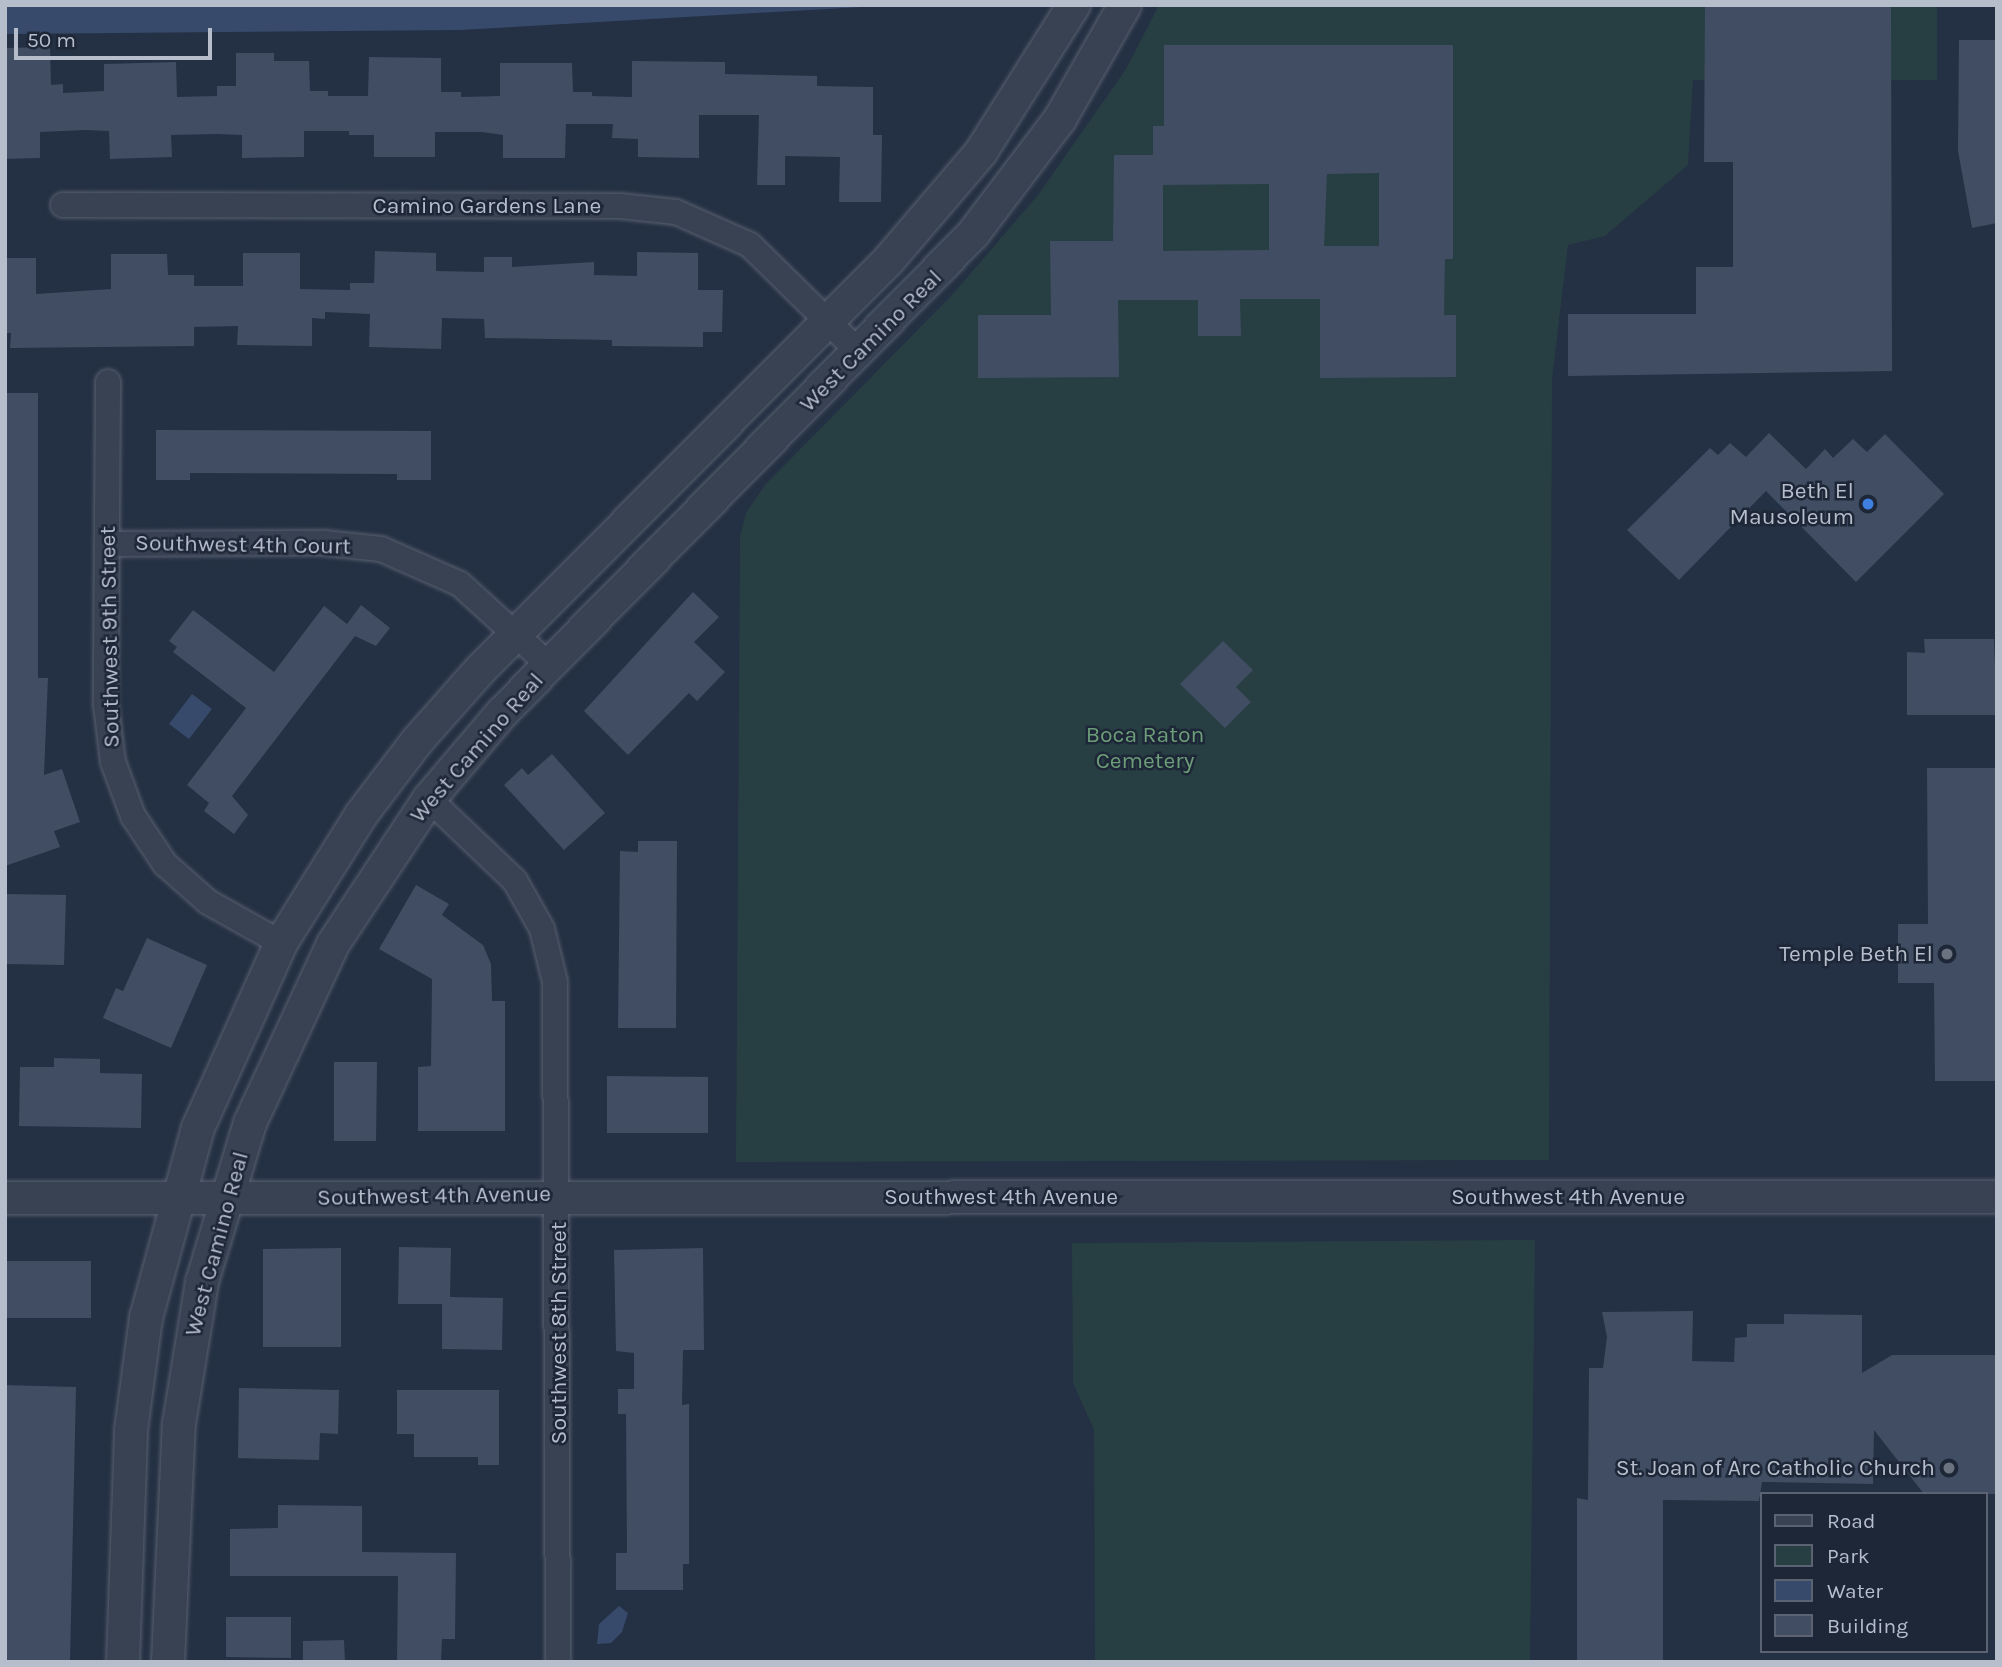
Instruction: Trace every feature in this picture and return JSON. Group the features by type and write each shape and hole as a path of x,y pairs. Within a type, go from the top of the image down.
{"street":[{"name":"West Camino Real","path":"124,1662 131,1430 146,1318 176,1198 219,1073 281,943 389,777 517,633 829,321 981,152 1074,5"},
{"name":"West Camino Real","path":"168,1662 179,1424 202,1282 225,1198 259,1099 310,986 356,905 429,799 549,665 942,269 1033,157 1125,5"},
{"name":"Camino Gardens Lane","path":"63,205 621,206 676,212 750,245 860,353"},
{"name":"Southwest 9th Street","path":"108,382 108,734 133,816 185,884 281,943"},
{"name":"Southwest 4th Court","path":"107,544 325,543 381,549 460,584 517,633 549,665"},
{"name":"Southwest 8th Street","path":"429,799 498,859 542,929 556,996 559,1194 558,1662"},
{"name":"Southwest 4th Avenue","path":"5,1198 559,1194 1997,1197"}],"green space":[{"name":"Boca Raton Cemetery","path":"1159,5 1937,5 1937,80 1693,80 1688,165 1605,236 1568,245 1552,379 1549,1160 736,1162 740,536 746,513 765,485 952,295 1038,195 1126,69"},
{"path":"1535,1240 1530,1662 1095,1662 1094,1430 1073,1383 1072,1243"}],"water":[{"path":"5,5 897,5 460,30 5,34"},
{"path":"192,694 212,709 189,739 169,724"},
{"path":"619,1606 628,1613 622,1632 611,1643 597,1644 599,1624"}],"building":[{"path":"1705,5 1891,5 1892,371 1568,376 1568,314 1696,314 1696,267 1733,267 1733,162 1704,162"},
{"path":"1959,40 1997,40 1997,223 1972,228 1958,151"},
{"path":"1164,45 1453,45 1453,259 1445,259 1444,315 1456,315 1456,377 1320,378 1320,299 1240,299 1241,336 1198,336 1198,300 1118,300 1119,377 978,378 978,315 1051,315 1050,241 1113,241 1114,155 1153,155 1153,126 1164,126","holes":["1379,173 1379,246 1324,246 1327,174","1269,184 1269,250 1163,251 1163,185"]},
{"path":"50,47 51,85 63,84 63,93 104,91 104,64 176,62 177,97 217,96 217,86 236,86 236,53 274,53 274,61 309,61 310,91 328,91 328,96 368,96 369,57 441,58 441,92 461,92 461,97 500,96 500,63 572,63 573,92 592,92 592,96 632,97 632,61 725,62 725,74 817,76 817,86 873,87 873,135 882,135 881,202 839,202 840,157 785,156 785,185 757,185 759,115 699,115 699,158 638,157 638,139 612,138 613,124 566,124 565,158 503,158 503,135 482,132 435,132 435,157 374,157 374,135 349,135 349,131 304,131 304,157 242,158 242,135 217,134 171,135 172,157 110,159 109,131 85,130 40,132 40,158 5,159 5,48"},
{"path":"375,251 436,253 436,271 484,272 484,257 512,257 512,267 594,262 594,275 637,276 637,252 698,253 698,290 723,290 722,332 703,332 703,347 612,346 612,340 485,338 484,319 442,318 441,349 369,347 370,314 325,312 325,319 312,318 312,346 237,345 238,326 194,327 194,346 10,348 11,333 5,333 5,258 36,258 36,294 111,289 111,254 167,254 168,275 194,275 194,286 243,286 243,253 300,253 300,289 350,290 350,283 374,283"},
{"path":"5,393 38,393 38,678 48,678 44,775 62,769 80,822 54,831 60,847 5,866"},
{"path":"156,430 431,431 431,480 397,480 397,474 190,473 190,480 156,480"},
{"path":"1769,433 1806,469 1825,449 1833,458 1853,439 1867,452 1885,434 1944,494 1856,582 1766,491 1679,580 1627,530 1710,448 1718,455 1730,443 1746,457"},
{"path":"693,592 719,617 694,642 725,672 697,701 689,693 628,755 584,711"},
{"path":"361,605 390,628 376,646 355,636 232,796 248,815 234,834 204,811 209,803 187,785 246,708 173,652 177,647 169,641 193,610 274,672 324,606 347,624"},
{"path":"1924,639 1994,639 1997,715 1907,715 1907,652 1925,653"},
{"path":"1223,641 1253,670 1236,687 1251,702 1225,728 1180,684"},
{"path":"552,754 605,813 564,850 504,785 522,768 528,775"},
{"name":"Temple Beth El","path":"1927,768 1997,768 1997,1081 1935,1081 1934,983 1898,983 1898,924 1928,924"},
{"path":"638,841 677,841 676,1028 618,1028 620,851 638,852"},
{"path":"416,885 449,904 442,915 483,945 491,964 492,1001 505,1001 505,1131 418,1131 418,1067 431,1066 432,979 379,949"},
{"path":"5,894 66,895 64,965 5,964"},
{"path":"147,938 207,965 171,1048 103,1018 116,988 123,991"},
{"path":"54,1058 100,1059 100,1073 142,1074 141,1128 19,1126 20,1067 54,1067"},
{"path":"334,1062 377,1062 376,1141 334,1141"},
{"path":"607,1076 708,1077 708,1133 607,1133"},
{"path":"399,1247 451,1248 450,1297 503,1298 502,1350 442,1349 442,1304 398,1304"},
{"path":"341,1248 341,1347 263,1347 263,1249"},
{"path":"703,1248 704,1350 683,1350 682,1405 689,1404 689,1564 683,1564 683,1590 616,1590 616,1553 627,1553 626,1414 618,1414 618,1389 634,1389 634,1353 616,1351 614,1250"},
{"path":"5,1261 91,1261 91,1318 5,1318"},
{"path":"1693,1311 1692,1361 1734,1362 1735,1338 1747,1337 1747,1324 1784,1324 1784,1314 1862,1315 1862,1373 1892,1355 1997,1355 1997,1494 1922,1492 1874,1430 1873,1484 1762,1482 1759,1501 1663,1500 1663,1662 1577,1662 1577,1498 1588,1500 1589,1368 1603,1368 1607,1337 1602,1312"},
{"path":"5,1385 76,1387 70,1662 5,1662"},
{"path":"239,1388 339,1390 338,1434 320,1433 319,1460 238,1458"},
{"path":"397,1390 499,1390 499,1465 478,1465 478,1457 414,1457 414,1434 397,1434"},
{"path":"278,1505 362,1506 362,1552 456,1553 455,1639 442,1639 441,1662 397,1662 398,1576 230,1576 230,1529 278,1528"},
{"path":"226,1617 291,1617 291,1658 226,1657"},
{"path":"344,1640 345,1662 303,1662 303,1641"}],"place":[{"name":"Beth El Mausoleum","path":"1868,504"},
{"name":"Temple Beth El","path":"1947,954"},
{"name":"St. Joan of Arc Catholic Church","path":"1949,1468"}]}
